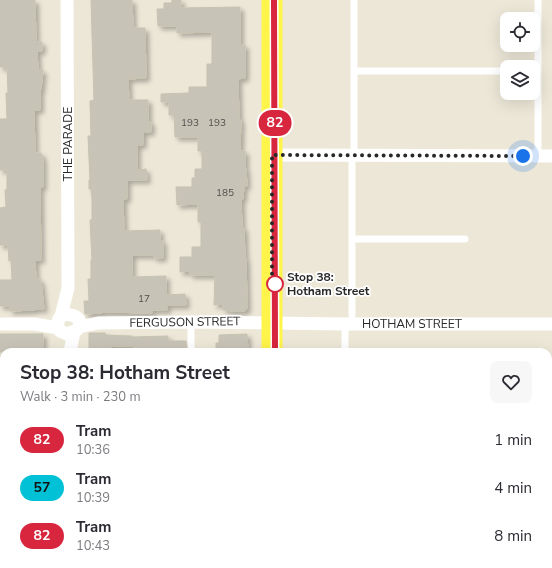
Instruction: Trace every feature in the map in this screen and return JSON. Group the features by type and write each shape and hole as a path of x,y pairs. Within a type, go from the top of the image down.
{"main road":[{"path":"272,0 272,348"}],"street":[{"name":"THE PARADE","path":"66,348 68,324 67,0"},
{"path":"272,155 552,156"},
{"name":"FERGUSON STREET","path":"0,324 272,322"},
{"name":"HOTHAM STREET","path":"272,322 348,324 552,324"},
{"name":"THE PARADE","path":"68,324 70,348"}],"lane":[{"path":"345,348 352,239 354,0"},
{"path":"536,60 538,0"},
{"path":"354,71 500,71"},
{"path":"537,100 538,156"},
{"path":"352,239 465,239"},
{"path":"191,322 192,348"}],"building":[{"path":"0,0 35,0 36,42 42,42 42,51 37,51 38,70 43,70 40,90 40,110 34,110 35,153 41,153 43,162 43,187 40,187 41,260 35,260 36,279 39,278 39,281 41,281 44,309 10,311 10,306 0,306 0,280 12,280 11,260 9,261 8,245 0,245 0,208 6,207 5,190 7,190 7,170 0,170 0,119 7,119 6,93 8,93 7,67 0,67"},
{"path":"91,0 132,0 133,28 145,28 146,78 128,79 129,100 148,100 148,122 151,122 151,132 143,132 143,145 137,145 137,170 146,169 147,180 127,180 127,199 123,199 124,231 160,230 160,241 163,241 163,258 154,258 154,255 132,255 132,277 166,276 166,295 185,294 186,305 167,305 167,310 152,310 152,313 102,312 85,314 84,301 89,301 88,279 91,279 92,260 90,220 92,220 92,198 91,189 89,189 88,136 91,136 90,101 94,100"},
{"path":"172,0 181,0 181,8 240,7 240,45 245,45 245,78 238,79 239,118 241,120 240,151 245,151 247,186 244,186 243,199 241,199 242,228 244,228 246,258 247,309 245,311 223,310 223,304 214,305 215,275 190,275 190,271 180,272 180,257 192,257 192,247 201,247 201,222 198,222 198,204 177,205 176,187 192,187 192,178 195,178 195,169 202,169 202,151 198,151 198,137 175,137 174,115 169,115 169,102 161,102 161,94 189,93 189,87 207,87 207,64 212,64 212,32 177,33 177,26 158,26 157,9 164,9 164,3 172,3"},
{"path":"89,333 105,333 106,335 132,337 168,336 168,341 186,341 186,348 134,348 134,346 111,346 111,348 89,348"},
{"path":"0,334 43,334 43,348 0,348"},
{"path":"247,334 248,348 216,348 216,343 219,343 219,335"}],"tram line":[{"name":"82","path":"274,0 275,348"},
{"path":"275,0 275,348"}],"place":[{"name":"Stop 38: Hotham Street","path":"275,284"}],"route":[{"path":"275,284 272,285 272,155 523,156"}]}
